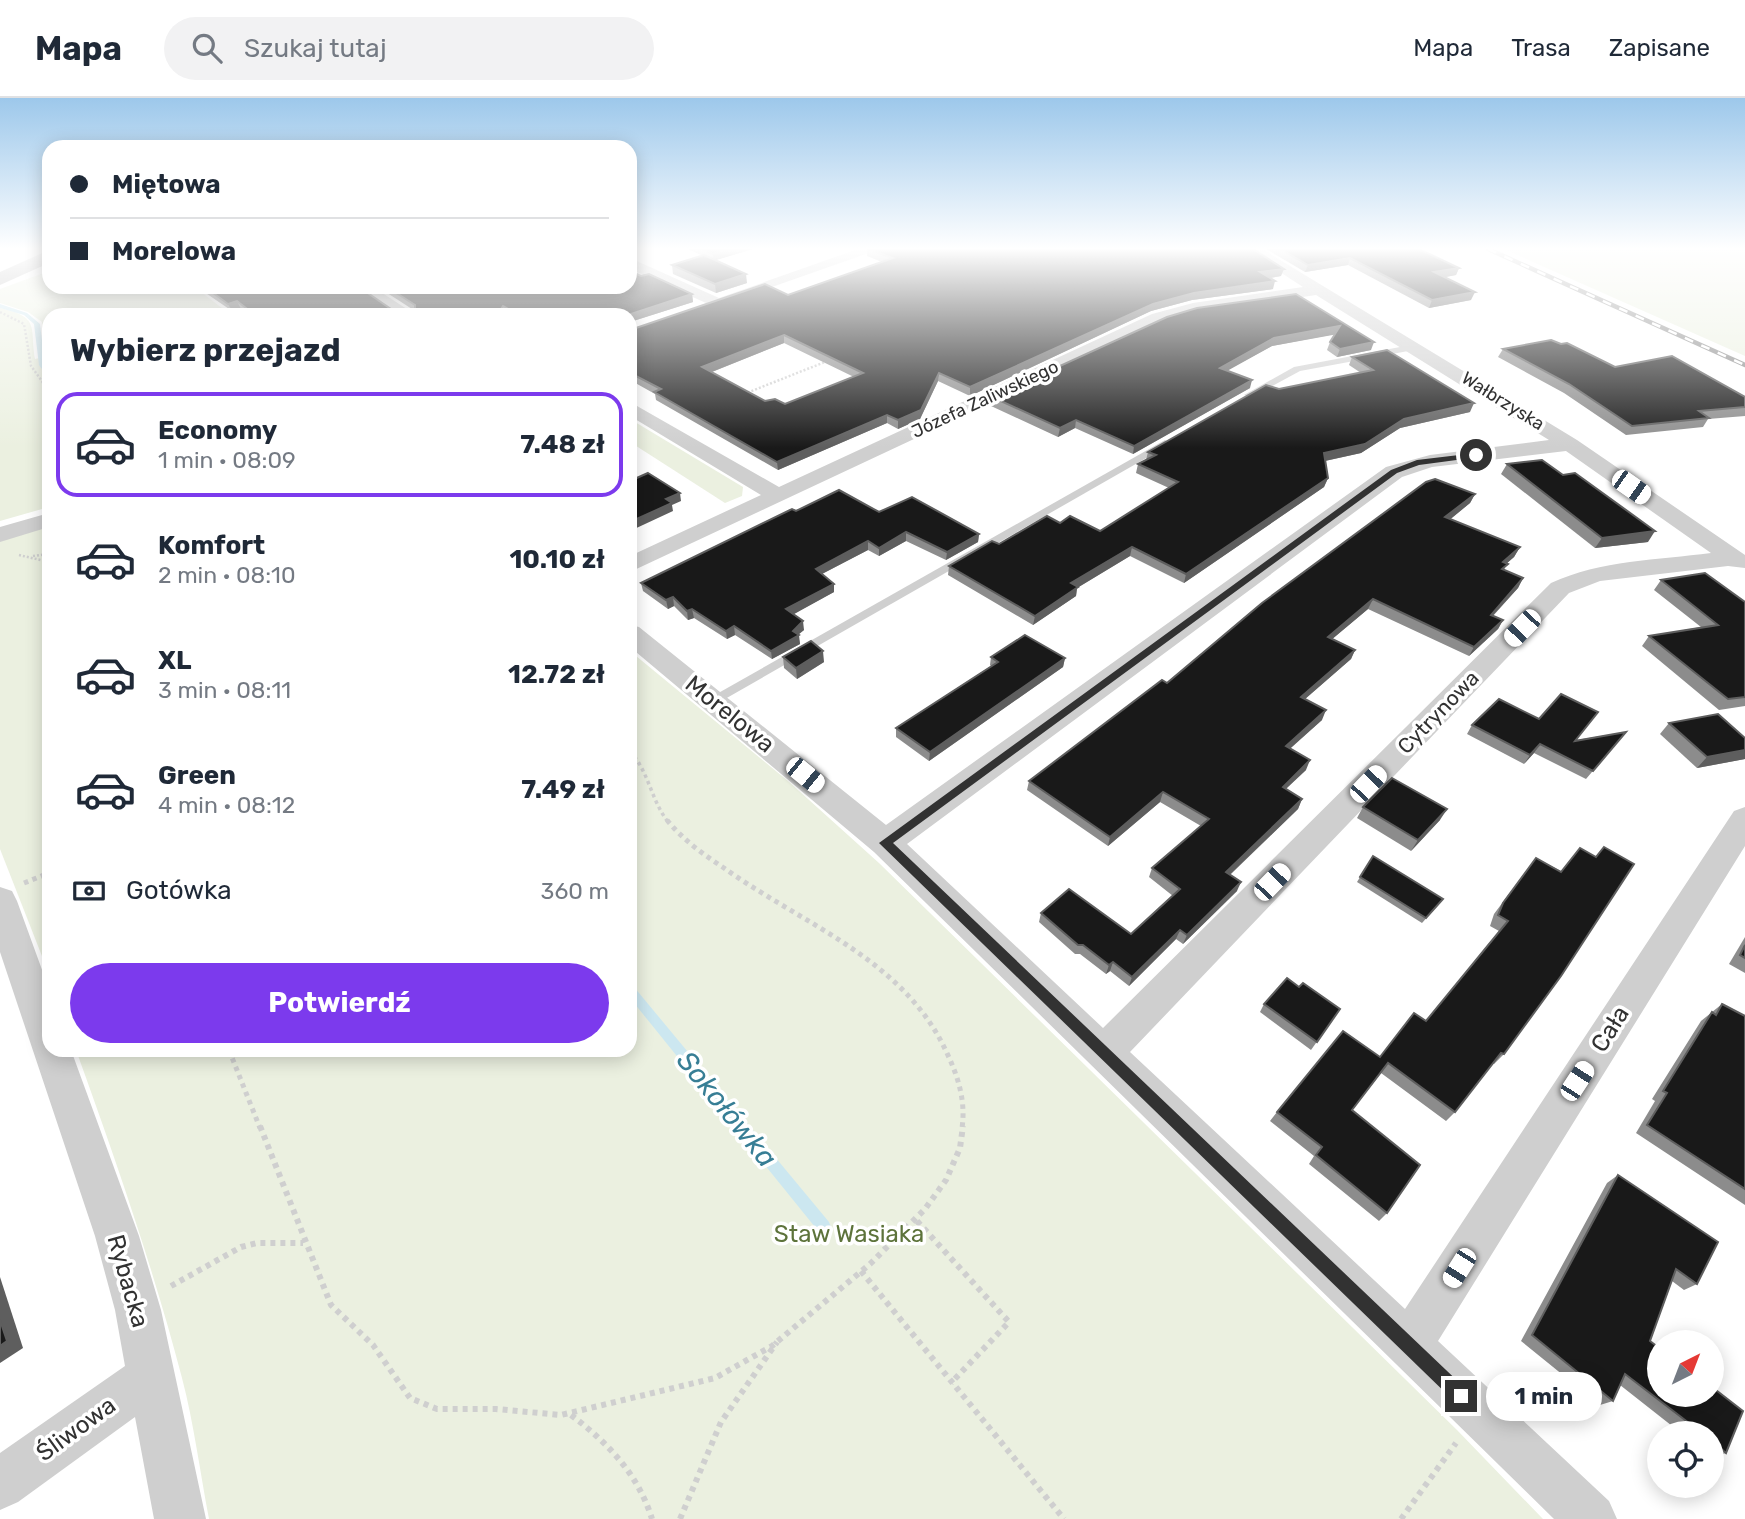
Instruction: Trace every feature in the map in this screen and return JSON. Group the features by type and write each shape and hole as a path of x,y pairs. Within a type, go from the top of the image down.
{"street":[{"name":"Józefa Zaliwskiego","path":"778,496 1165,315"},
{"name":"Wałbrzyska","path":"1363,315 1570,444 1739,562"},
{"path":"637,412 778,496"},
{"path":"885,843 1394,472 1430,461 1570,444"},
{"path":"637,562 778,496"},
{"path":"6,544 42,524"},
{"name":"Cytrynowa","path":"1105,1052 1560,589 1582,578 1600,574 1739,562"},
{"name":"Morelowa","path":"637,639 885,843 1591,1519"},
{"name":"Cała","path":"1408,1346 1745,819"},
{"path":"7,893 42,1017"},
{"name":"Rybacka","path":"54,1057 117,1236 153,1375 180,1519"},
{"name":"Śliwowa","path":"0,1484 153,1375"}],"lane":[{"path":"1243,399 1297,369 1416,347"},
{"path":"713,700 1171,440"}],"path":[{"path":"7,315 24,324 31,366 42,381"},
{"path":"732,399 834,359"},
{"path":"6,544 27,556 42,560"},
{"path":"27,556 42,555"},
{"path":"232,1057 303,1243 336,1313 372,1344 409,1398 438,1409 487,1409 571,1415 720,1374 747,1363 780,1339 917,1221 933,1202 954,1166 964,1135 963,1093 948,1050 920,1006 893,976 727,870 671,824 655,804 644,765 637,758"},
{"path":"7,893 42,876"},
{"path":"917,1221 1009,1322 951,1383"},
{"path":"167,1289 241,1247 303,1243"},
{"path":"861,1271 1064,1519"},
{"path":"680,1519 721,1422 780,1339"},
{"path":"1404,1517 1479,1413"},
{"path":"571,1415 592,1430 632,1473 648,1500 653,1519"}],"green space":[{"path":"0,315 22,315 27,319 31,324 35,359 42,357 42,509 0,521"},
{"path":"33,315 42,315 42,322"},
{"path":"1653,315 1745,315 1745,356"},
{"path":"637,423 743,487 742,496 725,503 637,446"},
{"path":"42,527 42,956 0,849 0,540"},
{"name":"Staw Wasiaka","path":"637,657 788,781 879,863 1457,1430 1543,1519 209,1519 190,1413 171,1336 79,1057 637,1057"}],"building":[{"path":"673,315 1128,315 970,387 939,373 921,410 898,420 887,415 777,462 654,392 661,389 637,377 637,328","holes":["784,335 863,373 785,404 775,399 765,401 702,367"]},
{"path":"1331,315 1374,342 1340,349 1330,342 1340,326 1274,338 1220,368 1252,380 1134,446 1076,420 1060,428 992,397 1167,317"},
{"path":"1551,340 1567,343 1615,367 1672,356 1745,397 1745,407 1699,411 1709,418 1632,426 1569,384 1503,349"},
{"path":"1387,350 1474,403 1404,419 1365,444 1324,453 1328,478 1186,574 1132,547 1071,583 1078,587 1035,616 949,566 992,541 999,544 1047,516 1060,523 1070,516 1100,531 1178,482 1138,464 1156,455 1148,452 1266,385 1279,389 1373,370 1352,357"},
{"path":"1542,460 1563,475 1575,473 1655,531 1602,538 1507,464"},
{"path":"648,473 680,493 666,499 672,503 637,519 637,478"},
{"path":"1435,479 1475,494 1445,517 1520,547 1503,562 1508,564 1502,569 1523,578 1491,615 1503,620 1474,647 1373,599 1328,637 1355,650 1301,697 1326,710 1286,746 1310,760 1283,787 1302,799 1226,872 1241,882 1187,935 1180,930 1132,977 1113,962 1109,965 1083,945 1078,945 1041,913 1069,889 1131,934 1180,889 1152,868 1209,819 1163,792 1110,837 1029,781 1162,680 1167,683 1262,603 1426,482"},
{"path":"839,490 879,512 912,497 979,534 947,552 906,532 879,548 868,541 816,569 834,584 786,609 803,621 793,631 799,635 771,651 734,626 726,631 692,609 687,611 673,597 666,600 641,583 792,509 796,511"},
{"path":"1705,573 1745,602 1745,697 1728,699 1649,636 1718,625 1661,580"},
{"path":"1025,635 1065,658 930,752 896,728 998,662 991,657"},
{"path":"811,641 823,651 796,668 783,657"},
{"path":"1561,694 1598,712 1575,741 1626,732 1593,771 1540,744 1530,755 1472,725 1499,699 1539,719"},
{"path":"1718,714 1745,738 1745,750 1707,757 1669,723"},
{"path":"1392,778 1447,809 1418,840 1363,807"},
{"path":"1604,847 1634,864 1561,976 1504,1054 1501,1053 1455,1112 1388,1063 1352,1110 1420,1165 1387,1213 1316,1155 1322,1147 1277,1112 1343,1031 1380,1057 1414,1013 1426,1021 1508,921 1498,915 1503,903 1536,858 1561,872 1580,848 1596,857"},
{"path":"1373,856 1443,899 1426,918 1360,877"},
{"path":"1745,945 1745,958 1740,955"},
{"path":"1287,978 1299,987 1303,983 1340,1009 1317,1042 1264,1004"},
{"path":"1722,1004 1745,1016 1745,1189 1647,1125 1667,1093 1663,1091 1712,1012 1716,1015"},
{"path":"1618,1175 1718,1242 1697,1284 1676,1269 1654,1330 1647,1330 1647,1391 1625,1374 1613,1401 1532,1335"},
{"path":"0,1320 7,1341 0,1346"},
{"path":"1724,1396 1743,1411 1726,1453 1724,1421 1686,1421 1668,1407 1724,1407"}],"waterway":[{"name":"Sokołówka","path":"27,315 37,324 42,365"},
{"name":"Sokołówka","path":"637,999 824,1227"}],"railway":[{"path":"1635,315 1745,365"}],"route":[{"path":"1461,1396 885,843 1394,472 1417,463 1476,455"}]}
